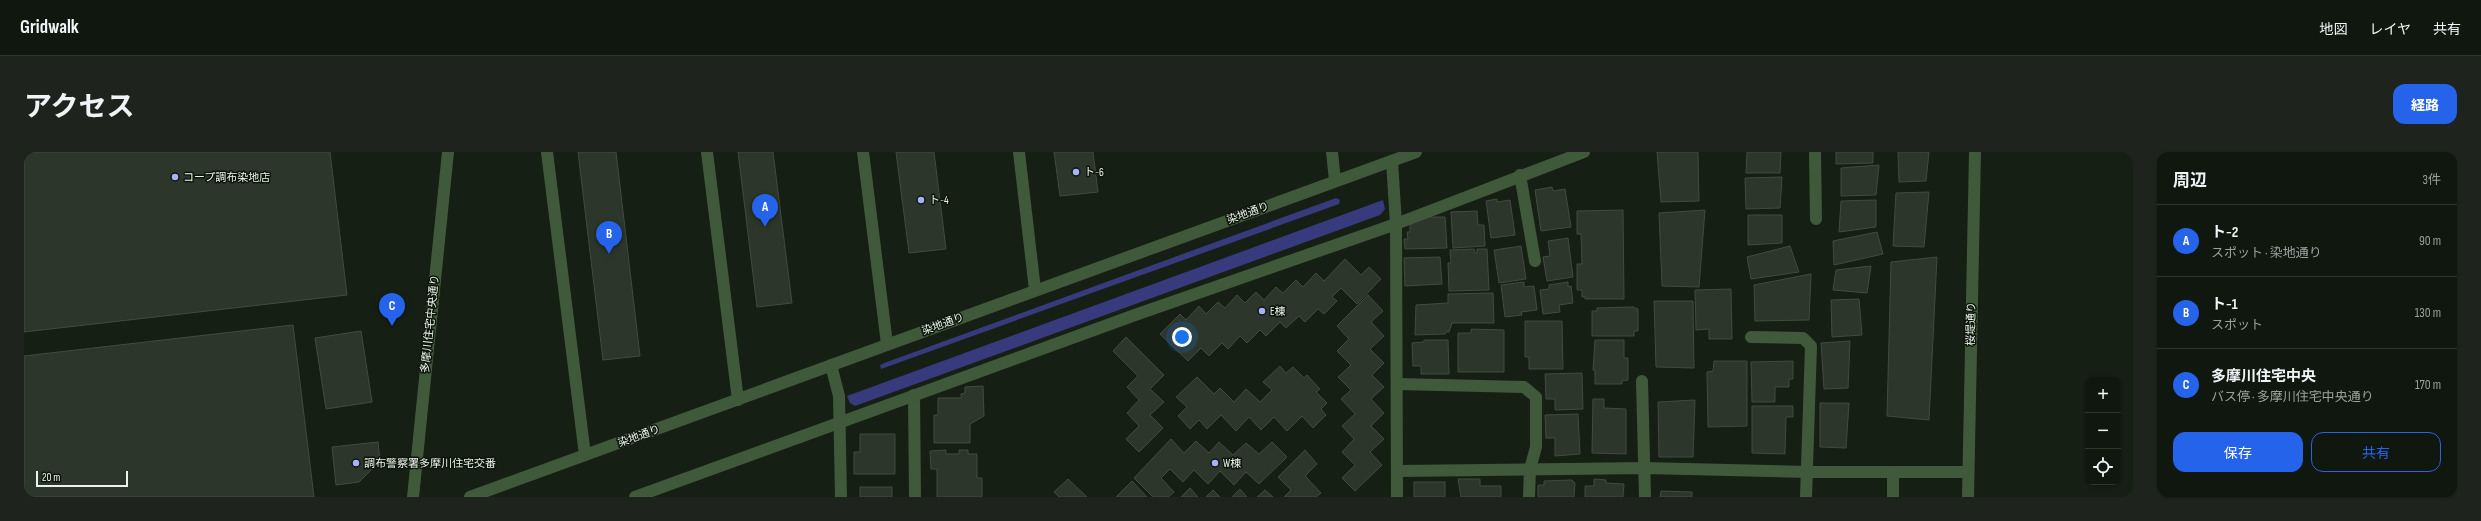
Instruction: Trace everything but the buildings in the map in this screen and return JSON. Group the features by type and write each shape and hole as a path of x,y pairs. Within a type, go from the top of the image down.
{"street":[{"name":"多摩川住宅中央通り","path":"413,497 448,152"},
{"path":"548,152 585,455"},
{"path":"708,152 738,400"},
{"path":"863,152 887,344"},
{"path":"1019,152 1035,290"},
{"path":"1332,152 1335,181"},
{"name":"染地通り","path":"470,497 1416,152"},
{"path":"635,497 914,395 1396,224 1520,175 1584,152"},
{"path":"1815,152 1816,219"},
{"name":"桜堤通り","path":"1968,497 1975,152"},
{"path":"1392,161 1396,224 1397,497"},
{"path":"1520,175 1535,261"},
{"path":"1751,337 1803,338 1811,346 1806,497"},
{"path":"831,365 839,396 841,497"},
{"path":"1642,380 1646,497"},
{"path":"1397,384 1524,387 1536,397 1536,447 1530,469 1529,497"},
{"path":"914,395 915,497"},
{"path":"1398,470 1645,468 1807,472 1968,472"},
{"path":"1893,472 1893,497"}],"shaded area":[{"path":"1336,198 1340,200 1339,204 881,369 880,365 887,362"},
{"path":"1383,200 1385,209 1380,215 855,406 850,403 847,396"}],"place":[{"name":"ト-6","path":"1076,172"},
{"name":"コープ調布染地店","path":"175,177"},
{"name":"ト-4","path":"921,200"},
{"name":"ト-2","path":"765,227"},
{"name":"ト-1","path":"609,254"},
{"name":"E棟","path":"1262,311"},
{"name":"多摩川住宅中央","path":"392,326"},
{"name":"調布警察署多摩川住宅交番","path":"356,463"},
{"name":"W棟","path":"1215,463"}]}
